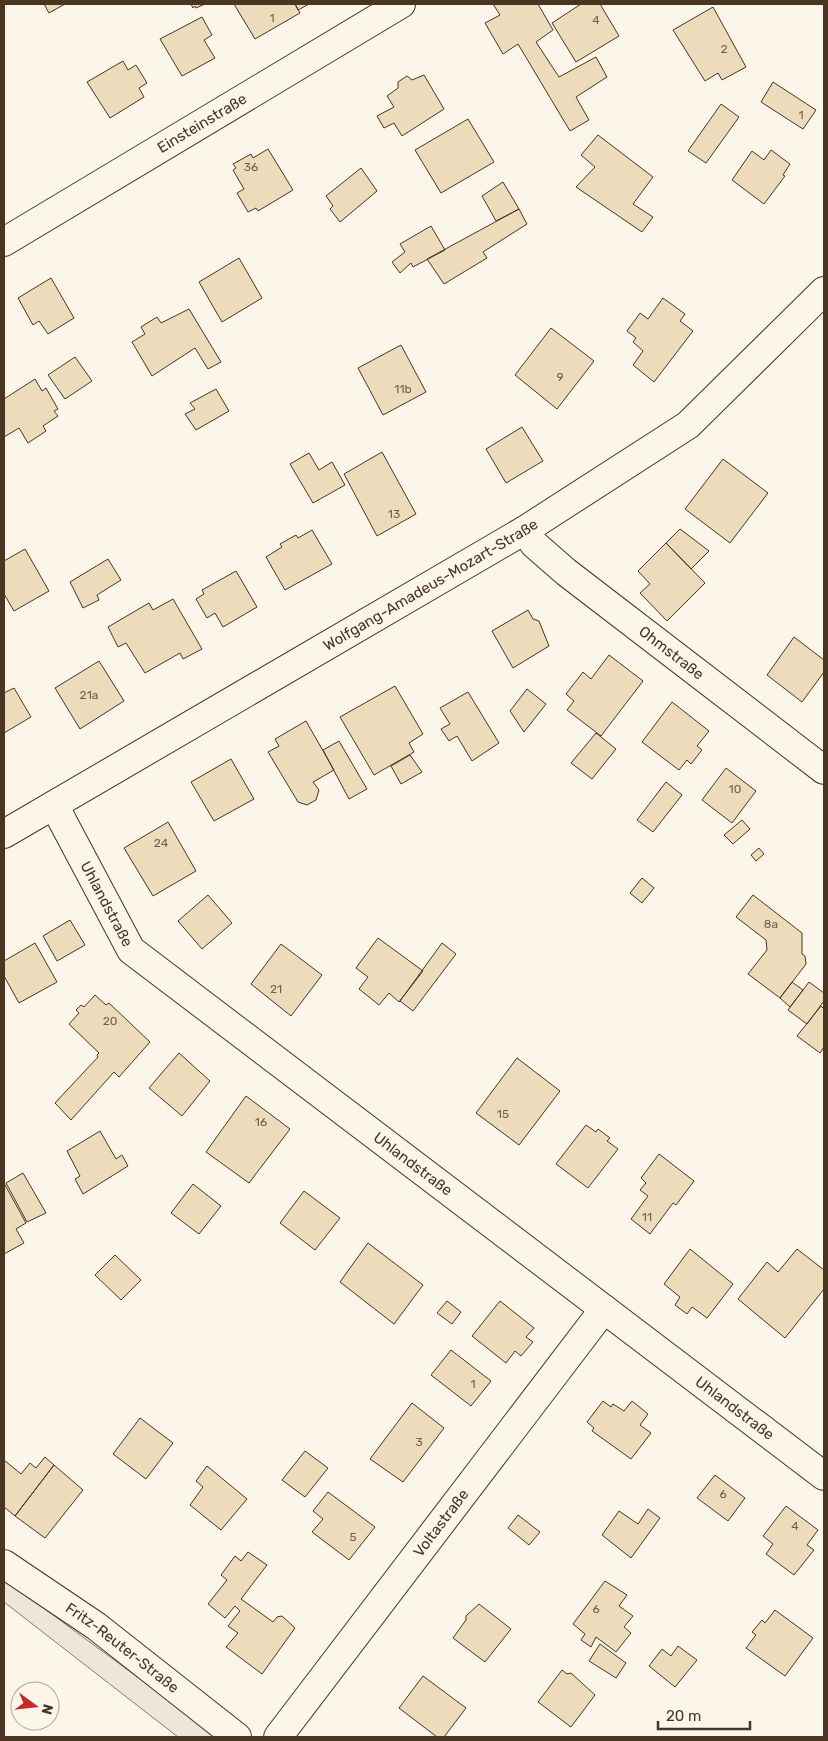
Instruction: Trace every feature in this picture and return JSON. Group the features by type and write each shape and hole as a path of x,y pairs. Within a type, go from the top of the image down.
{"street":[{"name":"Einsteinstraße","path":"4,242 402,4"},
{"name":"Wolfgang-Amadeus-Mozart-Straße","path":"4,834 525,530 688,425 824,291"},
{"name":"Ohmstraße","path":"525,530 534,544 566,572 824,770"},
{"name":"Uhlandstraße","path":"54,805 131,950 824,1476"},
{"name":"Voltastraße","path":"278,1737 604,1309"},
{"name":"Fritz-Reuter-Straße","path":"4,1564 96,1626 237,1737"}],"shaded area":[{"path":"4,1579 219,1737 178,1737 4,1602"}],"building":[{"path":"44,4 65,4 49,13"},
{"path":"191,4 205,4 193,8"},
{"path":"234,4 295,4 300,13 255,39"},
{"path":"295,4 309,4 298,10"},
{"path":"493,4 538,4 553,30 536,42 559,77 596,57 607,77 576,97 589,120 570,131 518,44 503,54 485,23 500,15"},
{"path":"581,4 600,4 619,36 576,62 552,23"},
{"path":"713,7 746,67 722,80 718,73 705,81 673,30"},
{"path":"202,17 212,35 204,40 215,58 182,76 160,39"},
{"path":"123,61 128,70 136,65 147,83 139,88 144,97 110,118 87,82"},
{"path":"424,75 444,109 402,136 394,123 384,128 377,116 394,107 387,96 398,88 398,82 407,76 412,80"},
{"path":"773,82 816,110 803,129 761,102"},
{"path":"721,104 739,117 706,163 688,151"},
{"path":"468,119 494,162 441,193 415,150"},
{"path":"598,135 653,177 633,204 653,217 642,232 576,187 595,167 581,155"},
{"path":"268,149 293,190 258,211 256,208 248,212 237,193 244,189 233,170 236,168 233,164 251,154 253,158"},
{"path":"771,150 790,164 783,175 785,176 764,204 732,180 752,151 764,160"},
{"path":"361,168 377,191 340,222 330,209 333,206 326,196"},
{"path":"503,182 519,209 496,221 482,196"},
{"path":"519,209 527,224 483,252 487,258 444,284 427,259"},
{"path":"431,226 445,250 413,267 411,263 400,273 392,262 405,252 400,244"},
{"path":"239,258 262,298 222,322 199,282"},
{"path":"51,278 74,318 48,334 39,321 33,325 18,298"},
{"path":"663,298 685,314 680,321 693,331 654,382 633,365 643,351 633,342 636,338 627,331 640,313 648,319"},
{"path":"189,309 221,362 208,369 195,348 152,376 132,342 145,334 141,327 157,317 161,323"},
{"path":"551,328 594,361 557,409 515,375"},
{"path":"401,345 426,392 383,415 358,368"},
{"path":"75,357 92,381 65,399 48,375"},
{"path":"35,379 42,391 46,388 58,409 54,411 58,416 43,426 46,431 28,443 19,428 4,437 4,399"},
{"path":"216,389 229,411 196,430 185,414 195,409 190,403"},
{"path":"522,427 543,461 506,483 486,449"},
{"path":"382,452 416,514 377,536 344,474"},
{"path":"309,453 319,470 332,462 345,485 313,503 290,464"},
{"path":"723,459 768,493 730,543 685,509"},
{"path":"680,529 709,551 691,569 666,543"},
{"path":"312,530 332,564 285,590 266,557 282,547 280,544 296,535 298,538"},
{"path":"666,543 705,583 667,621 640,593 650,584 638,571"},
{"path":"25,549 49,591 14,611 4,594 4,561"},
{"path":"108,559 121,580 97,595 99,600 83,608 70,582"},
{"path":"236,571 257,607 223,627 215,613 207,618 196,599 204,594 202,590"},
{"path":"173,599 202,649 183,659 180,653 145,673 126,643 118,647 108,627 149,603 153,610"},
{"path":"528,610 533,619 539,621 549,646 513,668 492,631"},
{"path":"794,637 824,660 824,672 802,702 767,675"},
{"path":"609,655 643,681 601,736 567,710 574,701 566,694 583,672 591,679"},
{"path":"99,661 124,701 80,729 55,688"},
{"path":"395,686 423,734 409,743 414,752 374,775 340,717"},
{"path":"14,688 31,717 4,733 4,693"},
{"path":"527,689 546,704 524,732 510,711"},
{"path":"468,692 499,743 472,761 457,736 449,741 441,729 450,724 440,708"},
{"path":"672,702 709,731 697,746 702,750 691,764 687,760 679,770 642,742"},
{"path":"306,721 334,770 313,782 319,790 316,800 307,805 298,802 268,752 279,746 275,739"},
{"path":"596,733 616,749 592,779 571,763"},
{"path":"339,741 367,789 349,799 323,750"},
{"path":"410,755 422,772 401,784 391,766"},
{"path":"231,759 254,799 214,821 191,782"},
{"path":"726,768 756,791 732,823 702,800"},
{"path":"666,782 682,795 653,832 637,820"},
{"path":"742,820 750,829 733,844 724,835"},
{"path":"168,822 196,871 153,896 124,848"},
{"path":"759,848 764,854 756,861 751,855"},
{"path":"642,878 654,888 642,903 630,893"},
{"path":"208,895 232,923 202,949 178,921"},
{"path":"753,895 802,933 802,954 805,956 806,964 780,998 748,974 767,950 766,940 736,917"},
{"path":"70,920 85,945 57,961 43,936"},
{"path":"378,938 423,971 399,1002 389,993 379,1005 359,989 368,977 356,968"},
{"path":"35,943 57,982 19,1003 4,976 4,961"},
{"path":"442,943 456,954 413,1011 400,1001"},
{"path":"281,944 322,975 291,1016 251,984"},
{"path":"792,982 803,990 790,1007 780,998"},
{"path":"809,982 824,993 824,1001 807,1024 788,1010"},
{"path":"95,995 106,1005 109,1003 150,1042 119,1077 114,1072 71,1120 55,1103 98,1057 99,1053 69,1024 79,1013 76,1010 81,1005 84,1007"},
{"path":"821,1006 824,1009 824,1047 820,1053 797,1036"},
{"path":"179,1053 210,1081 182,1116 149,1088"},
{"path":"517,1058 560,1091 519,1145 476,1113"},
{"path":"246,1096 290,1129 249,1183 206,1152"},
{"path":"586,1125 596,1132 598,1129 610,1138 607,1141 618,1149 588,1188 556,1164"},
{"path":"100,1131 116,1159 122,1155 128,1166 83,1194 75,1179 80,1176 67,1151"},
{"path":"659,1154 694,1181 676,1205 673,1203 650,1234 631,1219 648,1196 640,1190 646,1183 641,1178"},
{"path":"23,1173 46,1213 27,1222 6,1183"},
{"path":"4,1183 26,1223 16,1229 24,1243 4,1254"},
{"path":"193,1184 221,1206 199,1234 171,1213"},
{"path":"304,1191 340,1218 315,1250 280,1223"},
{"path":"368,1243 423,1285 394,1324 340,1282"},
{"path":"690,1249 733,1284 707,1318 692,1307 687,1314 675,1305 680,1297 664,1284"},
{"path":"797,1249 824,1270 824,1289 785,1338 738,1299 767,1262 778,1272"},
{"path":"115,1255 141,1280 121,1300 95,1275"},
{"path":"447,1301 461,1312 452,1324 437,1313"},
{"path":"500,1301 534,1328 526,1337 533,1342 521,1356 515,1351 506,1363 472,1336"},
{"path":"451,1350 491,1381 471,1406 431,1375"},
{"path":"603,1401 611,1407 613,1404 624,1411 632,1401 648,1414 640,1425 651,1433 631,1459 592,1431 594,1428 587,1422"},
{"path":"412,1403 444,1428 403,1482 370,1459"},
{"path":"140,1418 173,1443 146,1479 113,1454"},
{"path":"305,1451 328,1468 305,1497 282,1480"},
{"path":"45,1457 54,1465 15,1516 4,1507 4,1460 21,1474 30,1463 36,1468"},
{"path":"54,1465 83,1490 45,1538 15,1516"},
{"path":"207,1466 247,1499 221,1530 190,1505 203,1487 196,1481"},
{"path":"715,1475 745,1498 728,1521 697,1498"},
{"path":"328,1492 375,1527 349,1560 312,1532 323,1519 313,1511"},
{"path":"786,1506 818,1530 807,1545 814,1550 794,1575 766,1554 773,1544 763,1536"},
{"path":"648,1509 660,1518 631,1558 602,1535 619,1511 638,1524"},
{"path":"518,1515 540,1532 529,1545 508,1528"},
{"path":"248,1552 267,1565 241,1599 273,1622 277,1617 282,1616 295,1628 262,1674 226,1647 238,1633 228,1626 240,1611 235,1606 225,1618 208,1604 227,1580 221,1575 235,1556 241,1561"},
{"path":"605,1581 627,1595 619,1606 633,1616 624,1627 631,1633 616,1652 596,1637 591,1647 581,1640 585,1634 573,1624"},
{"path":"479,1604 511,1629 485,1662 453,1638 466,1620 466,1616"},
{"path":"775,1610 813,1638 785,1676 746,1648 756,1635 752,1632 762,1620 765,1623"},
{"path":"600,1644 626,1663 616,1678 589,1661"},
{"path":"678,1646 697,1660 675,1687 649,1666 662,1649 671,1656"},
{"path":"562,1670 567,1674 571,1673 595,1695 571,1727 538,1702"},
{"path":"423,1676 466,1708 444,1737 437,1737 399,1708"}]}
